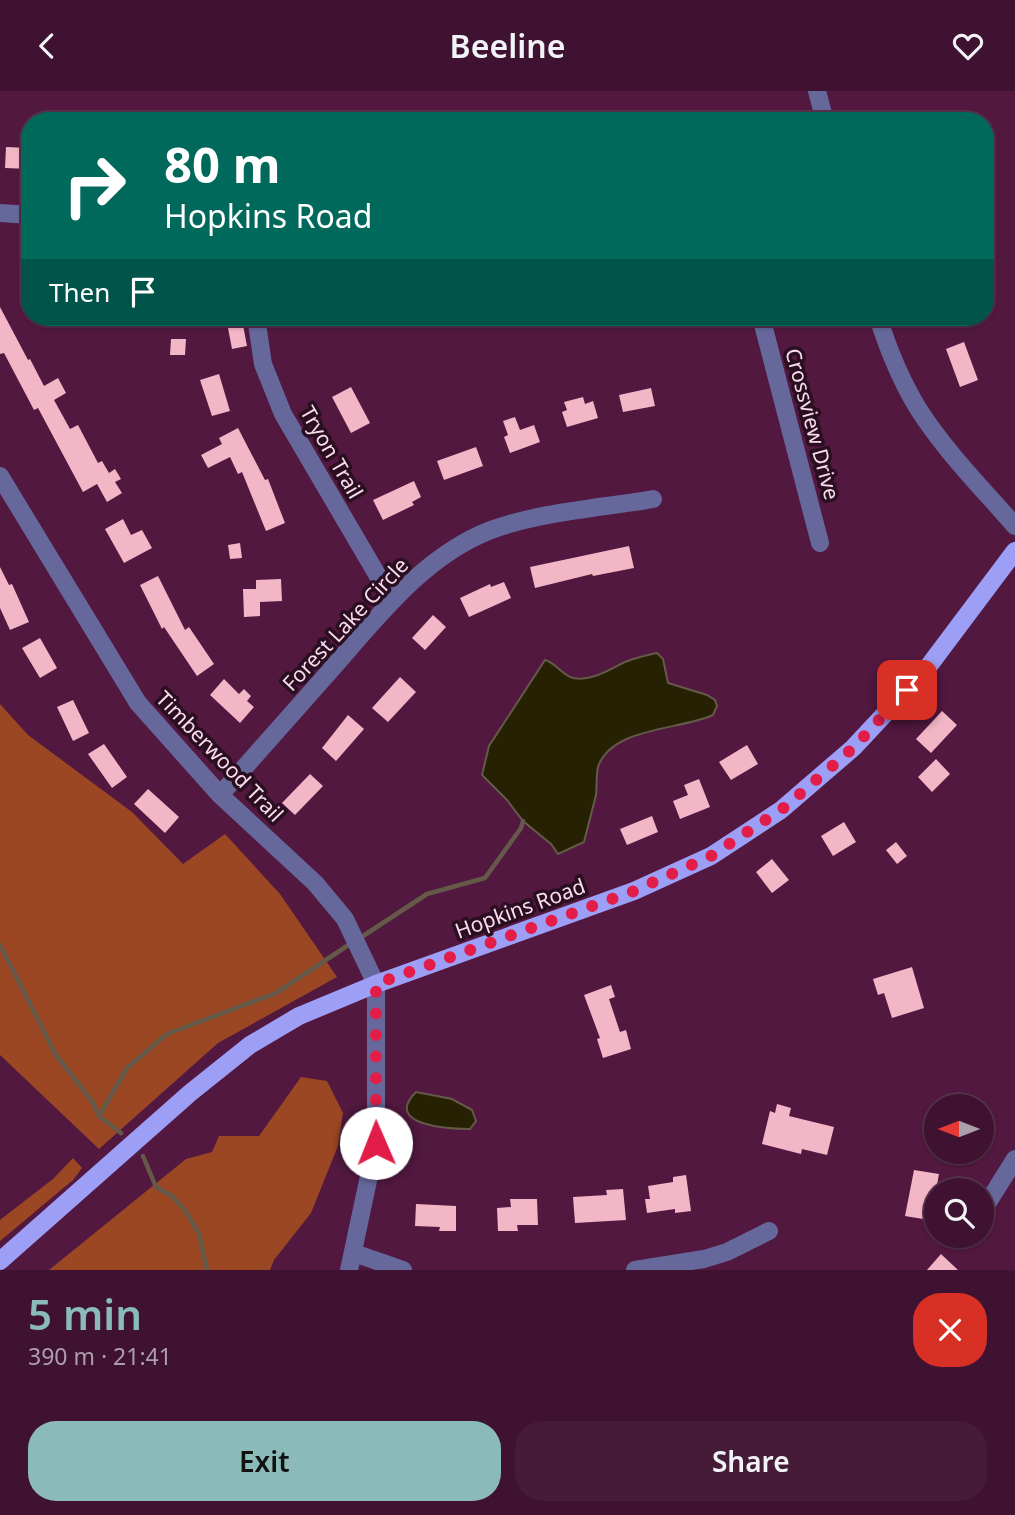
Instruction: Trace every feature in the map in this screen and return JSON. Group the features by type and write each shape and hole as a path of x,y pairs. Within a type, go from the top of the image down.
{"main road":[{"name":"Hopkins Road","path":"0,1261 190,1093 250,1045 299,1016 376,984 634,891 711,856 781,810 853,748 925,671 1015,551"}],"street":[{"path":"817,91 823,112"},
{"path":"0,213 21,214"},
{"name":"Tryon Trail","path":"257,326 263,364 283,415 392,600"},
{"name":"Crossview Drive","path":"763,326 820,543"},
{"path":"882,326 900,373 919,410 938,438 1015,526"},
{"name":"Timberwood Trail","path":"0,476 138,703 220,795 315,883 345,919 376,984"},
{"name":"Forest Lake Circle","path":"220,795 392,600 426,569 455,548 492,530 536,519 653,499"},
{"path":"376,984 376,1143 352,1261 403,1270"},
{"path":"994,1193 1015,1159"},
{"path":"635,1270 715,1256 769,1231"}],"shaded area":[{"path":"657,653 663,659 668,683 715,700 717,706 713,715 632,737 605,754 598,767 596,795 584,842 558,854 551,844 523,821 482,775 489,746 545,660 569,676 580,679 593,677 629,661"},
{"path":"0,704 28,735 132,812 183,864 225,834 280,894 337,977 218,1043 99,1149 0,1055"},
{"path":"301,1077 327,1081 343,1113 338,1146 311,1213 274,1260 270,1270 49,1270 186,1159 212,1152 219,1136 259,1136"},
{"path":"416,1092 452,1099 472,1110 476,1121 470,1129 461,1129 436,1126 413,1119 408,1112 408,1103"},
{"path":"73,1158 82,1168 73,1180 0,1241 0,1220 53,1179"}],"building":[{"path":"6,147 21,148 21,169 5,168"},
{"path":"0,307 44,386 58,378 66,393 54,400 70,429 78,425 98,463 102,461 109,473 115,469 121,479 115,482 122,493 107,502 97,484 83,492 38,408 34,410 4,353 0,354"},
{"path":"243,326 247,346 232,349 228,328"},
{"path":"171,339 186,339 185,355 170,355"},
{"path":"964,342 978,380 960,387 946,349"},
{"path":"219,374 230,411 212,416 200,380"},
{"path":"351,387 370,423 351,433 332,397"},
{"path":"651,388 655,406 623,412 619,395"},
{"path":"583,397 585,404 593,401 598,418 567,427 562,412 567,410 564,402"},
{"path":"515,417 520,430 534,425 540,442 510,453 504,437 508,435 503,421"},
{"path":"238,428 265,480 268,479 285,523 266,531 242,472 238,474 230,457 208,468 201,455 222,444 219,438"},
{"path":"476,447 483,466 444,480 437,461"},
{"path":"414,481 421,497 412,502 414,505 383,520 373,500"},
{"path":"123,519 131,535 142,530 152,548 124,563 105,529"},
{"path":"240,543 242,558 230,559 228,545"},
{"path":"629,546 634,568 593,576 592,574 535,588 530,567"},
{"path":"0,567 9,585 12,584 29,622 10,630 0,608"},
{"path":"158,576 185,630 189,627 214,664 197,676 164,627 162,629 140,585"},
{"path":"281,579 282,601 260,602 260,616 244,617 243,589 256,589 256,580"},
{"path":"504,582 511,598 469,617 460,598 490,584 491,587"},
{"path":"433,615 446,627 425,650 412,638"},
{"path":"40,638 57,668 40,678 22,648"},
{"path":"400,677 416,692 388,722 372,708"},
{"path":"224,679 239,694 244,689 251,696 247,701 254,707 240,723 210,695"},
{"path":"73,700 89,733 73,741 57,707"},
{"path":"942,711 957,725 931,753 916,739"},
{"path":"348,715 364,729 336,761 322,748"},
{"path":"104,744 127,777 112,788 88,754"},
{"path":"747,745 758,764 731,780 719,762"},
{"path":"936,759 950,774 932,792 918,777"},
{"path":"310,774 323,786 295,815 282,803"},
{"path":"699,779 710,807 680,819 673,801 688,795 684,785"},
{"path":"148,789 179,817 165,833 134,804"},
{"path":"652,816 658,832 627,845 620,829"},
{"path":"844,822 856,842 833,856 821,836"},
{"path":"896,842 907,856 897,864 886,850"},
{"path":"772,859 789,880 772,893 756,872"},
{"path":"912,967 924,1008 892,1018 884,993 878,995 873,979"},
{"path":"611,985 615,997 609,999 620,1032 626,1030 631,1049 603,1058 597,1039 600,1038 584,995"},
{"path":"777,1104 791,1108 789,1116 834,1127 827,1155 802,1149 801,1154 762,1144 770,1111 775,1113"},
{"path":"914,1170 939,1174 938,1178 924,1178 924,1219 905,1216"},
{"path":"686,1175 691,1211 675,1213 675,1209 647,1213 645,1199 650,1199 648,1186 673,1182 673,1177"},
{"path":"623,1189 626,1220 575,1223 573,1197 607,1195 606,1190"},
{"path":"510,1199 537,1199 538,1225 517,1225 518,1231 498,1231 497,1208 511,1207"},
{"path":"416,1204 456,1206 456,1231 415,1226"},
{"path":"941,1254 958,1270 927,1270"}],"waterway":[{"path":"360,938 427,894 485,878 521,828 523,821"},
{"path":"99,1116 127,1068 167,1034 276,993 353,942"},
{"path":"0,945 56,1055 92,1101 99,1116 121,1133"},
{"path":"143,1156 156,1187 172,1196 185,1210 199,1234 207,1270"}],"route":[{"path":"376,1143 376,984 634,891 711,856 785,807 853,748 907,690"}]}
